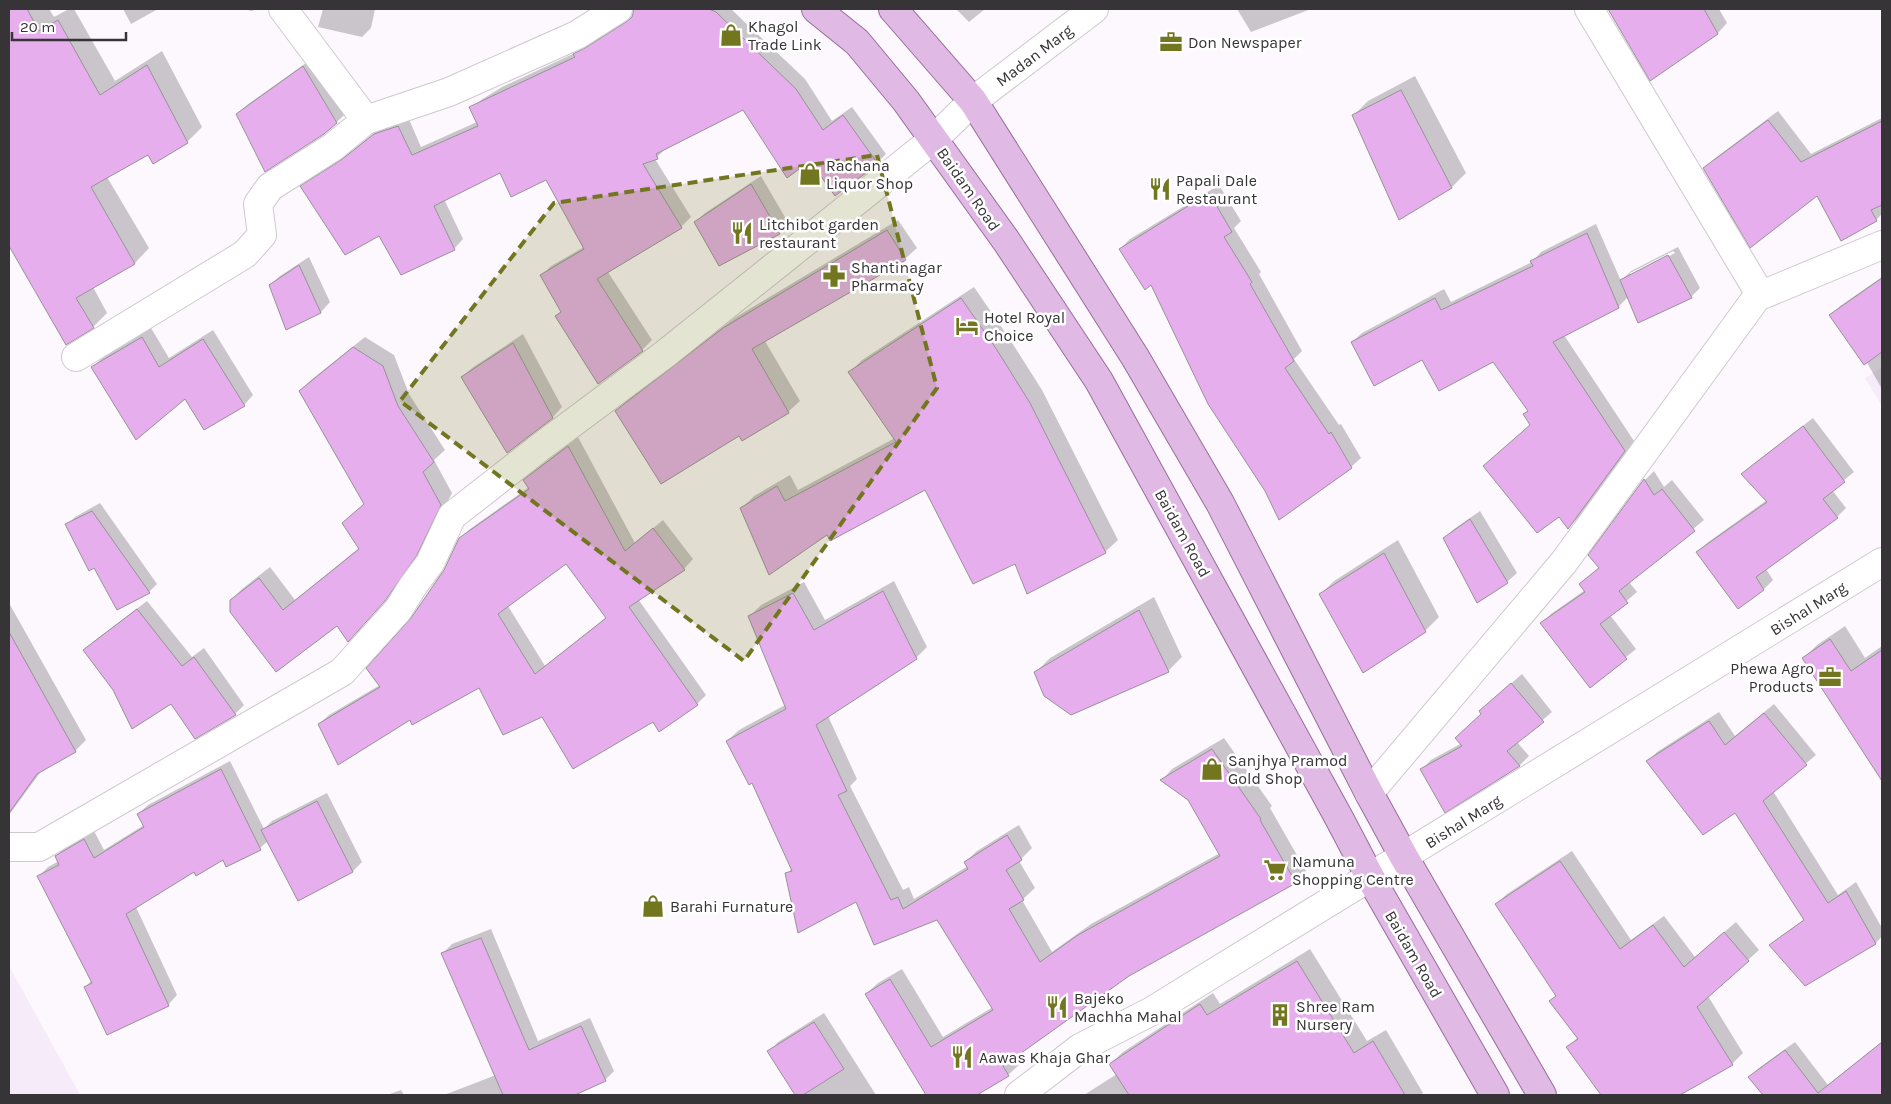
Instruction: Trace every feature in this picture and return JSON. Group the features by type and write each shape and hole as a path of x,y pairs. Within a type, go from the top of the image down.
{"main road":[{"name":"Baidam Road","path":"816,9 857,42 906,101 1007,242 1099,381 1370,877 1495,1095"},
{"path":"892,9 973,101 1135,357 1220,503 1369,793 1404,857 1542,1095"}],"street":[{"path":"284,9 366,120"},
{"path":"76,357 245,254 262,235 258,204 270,187 333,146 366,120 449,92 577,35 618,9"},
{"name":"Madan Marg","path":"9,846 39,847 342,672 398,610 430,563 452,516 665,354 934,138 973,101 1094,9"},
{"path":"1589,9 1757,289 1757,297"},
{"path":"1369,793 1564,562 1757,297 1882,245"},
{"name":"Bishal Marg","path":"1019,1095 1080,1048 1152,1011 1882,562"}],"highlighted area":[{"path":"877,155 937,388 744,661 400,401 554,203"}],"shaded area":[{"path":"1882,367 1882,406 1865,378"},
{"path":"9,966 68,1073 80,1095 9,1095"}],"building":[{"path":"9,9 27,9 39,31 58,20 100,95 147,65 188,143 153,164 148,155 91,187 135,264 76,298 94,328 66,345 9,246"},
{"path":"634,9 709,9 716,12 796,89 823,130 843,115 878,164 835,196 810,161 787,178 743,110 656,154 658,159 643,164 682,228 597,279 643,351 598,384 555,316 561,312 540,275 584,249 546,180 511,197 500,173 434,206 455,250 401,275 379,236 345,255 300,186 341,160 374,134 398,126 412,155 478,126 469,107 575,57 573,54 626,22 632,17"},
{"path":"1608,9 1704,9 1718,34 1650,81"},
{"path":"303,66 337,123 324,134 265,172 236,114"},
{"path":"1401,90 1452,188 1399,220 1352,115"},
{"path":"1768,120 1801,162 1882,121 1882,205 1871,210 1877,221 1841,241 1817,196 1750,248 1703,168"},
{"path":"751,184 780,234 719,266 694,222"},
{"path":"1209,193 1232,232 1224,237 1252,282 1250,284 1294,361 1285,368 1329,434 1331,432 1352,468 1279,520 1265,491 1208,404 1151,285 1145,290 1119,249"},
{"path":"887,230 906,260 752,349 789,413 742,441 739,436 661,484 615,411 723,328"},
{"path":"1587,233 1619,308 1553,342 1625,451 1568,529 1559,517 1537,533 1483,466 1530,425 1523,414 1528,411 1493,362 1439,391 1422,360 1374,386 1351,342 1435,298 1441,310 1533,266 1530,261"},
{"path":"1668,255 1692,298 1638,323 1620,280"},
{"path":"299,265 321,313 286,330 269,285"},
{"path":"1882,278 1882,352 1864,365 1829,315"},
{"path":"961,298 997,350 1030,403 1106,553 1027,594 1015,564 973,584 925,490 830,541 827,535 769,575 740,508 777,486 785,501 896,442 848,372"},
{"path":"142,337 159,367 203,339 245,406 204,430 185,399 136,440 91,367"},
{"path":"513,343 553,418 507,453 461,377"},
{"path":"353,347 383,366 398,406 434,462 423,472 441,505 417,555 385,601 348,642 337,626 276,672 230,612 230,600 259,578 283,610 359,549 342,523 364,504 299,391"},
{"path":"1803,426 1845,482 1823,499 1838,518 1756,577 1764,590 1738,609 1696,552 1767,502 1741,474"},
{"path":"568,446 625,551 653,528 685,570 629,607 698,705 659,732 653,722 573,769 542,717 503,735 479,688 412,725 410,720 338,765 318,724 380,687 366,668 411,618 444,570 459,538 529,489 523,480","holes":["566,564 606,618 535,674 498,614"]},
{"path":"1644,479 1654,495 1662,489 1695,531 1619,591 1628,603 1600,624 1627,659 1590,688 1540,623 1585,592 1579,584 1599,568 1588,555"},
{"path":"92,511 150,593 117,610 94,568 89,571 65,524"},
{"path":"1470,519 1508,583 1477,603 1443,538"},
{"path":"1384,553 1426,632 1363,673 1319,594"},
{"path":"883,591 917,659 816,725 847,791 838,795 891,900 898,897 903,909 968,869 964,862 1007,835 1022,860 1006,870 1024,900 1009,909 1040,962 1078,935 1220,856 1188,800 1160,780 1212,749 1261,819 1296,883 1129,976 1003,1066 1009,1076 977,1095 926,1095 865,994 890,979 931,1047 993,1010 937,920 874,945 856,902 798,933 785,873 792,871 752,783 749,785 726,741 786,709 748,616 793,593 814,630"},
{"path":"137,609 182,666 194,657 236,715 195,739 171,704 132,729 113,690 83,650"},
{"path":"1139,610 1169,672 1071,715 1044,696 1034,672"},
{"path":"9,632 76,752 37,774 9,813"},
{"path":"1830,639 1851,671 1882,650 1882,781 1802,658"},
{"path":"1511,683 1544,722 1507,751 1520,766 1445,813 1420,769 1462,746 1455,738 1481,714 1479,711"},
{"path":"1764,713 1807,765 1763,801 1828,903 1846,891 1876,944 1805,986 1769,945 1804,920 1735,813 1703,835 1646,761 1709,721 1725,745"},
{"path":"221,769 261,850 226,867 223,860 196,876 194,872 126,914 169,1006 107,1035 84,987 92,983 37,876 59,865 55,856 84,839 94,858 144,827 137,814"},
{"path":"317,801 353,872 298,901 261,830"},
{"path":"1560,861 1620,949 1653,925 1684,967 1724,932 1749,961 1697,1007 1733,1065 1680,1095 1601,1095 1566,1047 1578,1039 1549,1001 1556,996 1495,904"},
{"path":"481,938 529,1050 581,1026 606,1081 575,1095 503,1095 441,953"},
{"path":"1297,961 1354,1053 1373,1041 1405,1095 1129,1095 1109,1064 1200,1004 1207,1015"},
{"path":"814,1022 844,1069 803,1095 795,1095 767,1051"},
{"path":"1882,1042 1882,1095 1763,1095 1748,1077 1785,1050 1818,1093"}],"place":[{"name":"Khagol Trade Link","path":"731,35"},
{"name":"Don Newspaper","path":"1171,42"},
{"name":"Rachana Liquor Shop","path":"810,174"},
{"name":"Papali Dale Restaurant","path":"1160,189"},
{"name":"Litchibot garden restaurant","path":"742,233"},
{"name":"Shantinagar Pharmacy","path":"834,276"},
{"name":"Hotel Royal Choice","path":"967,326"},
{"name":"Phewa Agro Products","path":"1830,677"},
{"name":"Sanjhya Pramod Gold Shop","path":"1212,769"},
{"name":"Namuna Shopping Centre","path":"1275,870"},
{"name":"Barahi Furnature","path":"653,906"},
{"name":"Bajeko Machha Mahal","path":"1057,1007"},
{"name":"Shree Ram Nursery","path":"1280,1015"},
{"name":"Aawas Khaja Ghar","path":"962,1057"}]}
